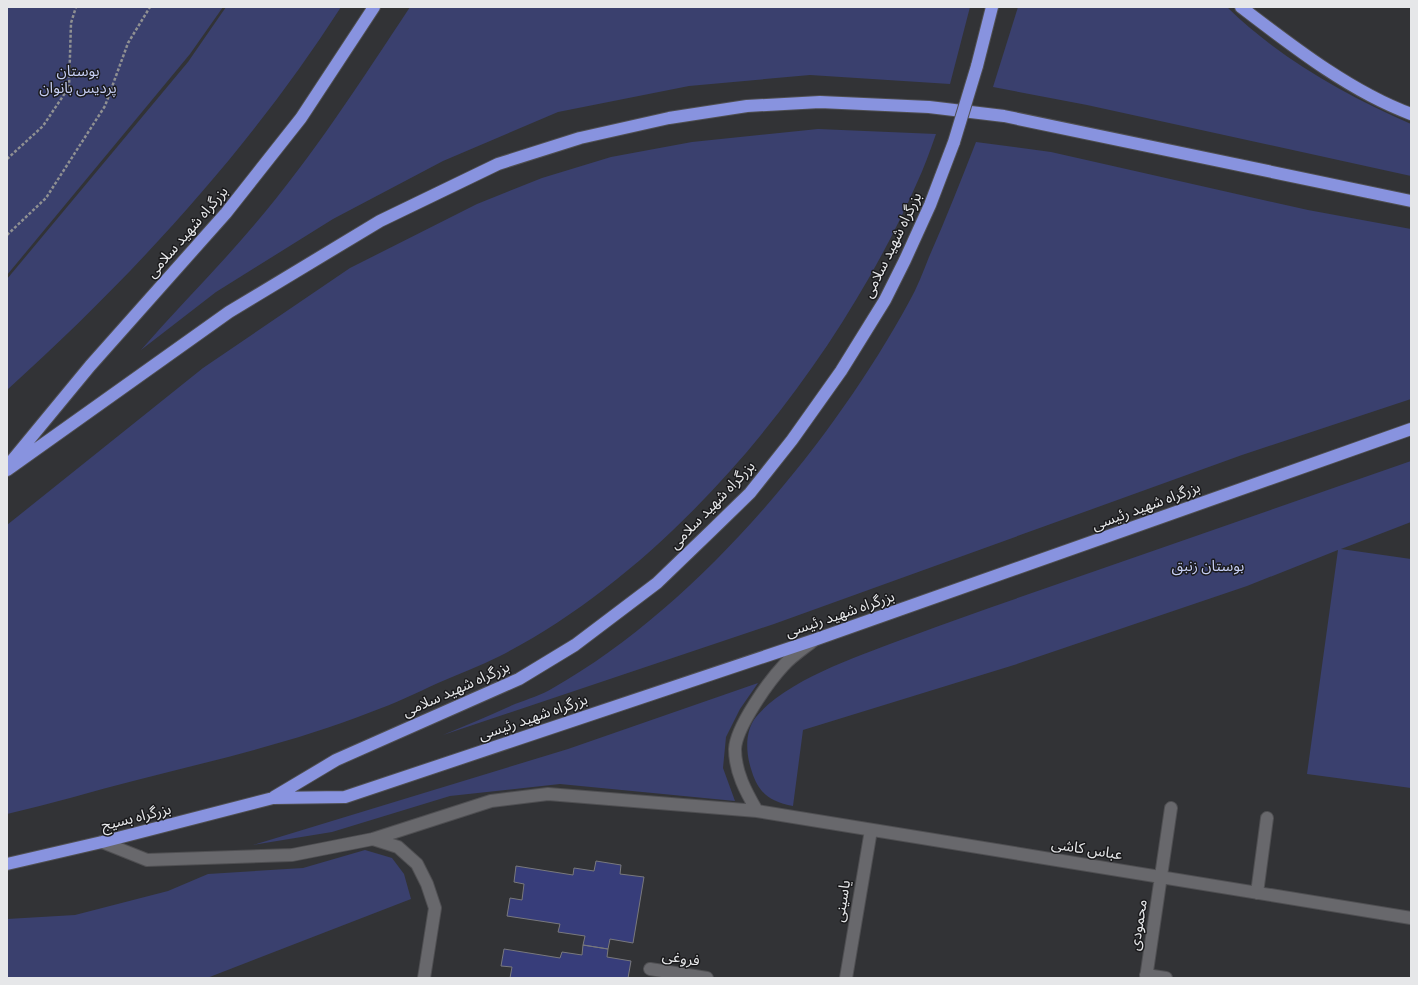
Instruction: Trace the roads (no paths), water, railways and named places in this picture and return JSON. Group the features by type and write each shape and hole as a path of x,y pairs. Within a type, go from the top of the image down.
{"highway":[{"name":"بزرگراه شهید سلامی","path":"7,466 90,366 226,213 301,118 374,7"},
{"name":"بزرگراه شهید سلامی","path":"273,798 336,760 519,679 569,649 657,583 750,492 792,440 841,371 885,300 905,260 930,205 954,142 977,66 992,7"},
{"path":"1241,7 1302,53 1348,82 1411,114"},
{"path":"7,470 229,312 380,221 498,164 580,138 669,118 747,106 820,102 929,107 1004,116 1411,201"},
{"name":"بزرگراه شهید رئیسی","path":"273,798 345,797 814,640 1411,429"},
{"name":"بزرگراه بسیج","path":"7,864 102,842 273,798"}],"street":[{"path":"757,811 744,788 736,763 735,747 750,710 784,664 814,640"},
{"name":"عباس کاشی","path":"102,842 147,860 292,855 373,839 491,802 548,794 757,811 1411,918"},
{"name":"محمودی","path":"1146,977 1171,808"},
{"path":"1256,893 1267,818"},
{"name":"یاسینی","path":"846,978 870,830"},
{"path":"373,839 398,847 416,864 427,884 435,908 424,978"},
{"name":"فروغی","path":"650,969 707,978"},
{"path":"1146,977 1166,978"}],"park label":[{"name":"بوستان پردیس بانوان","path":"78,80"},
{"name":"بوستان زنبق","path":"1208,566"}]}
